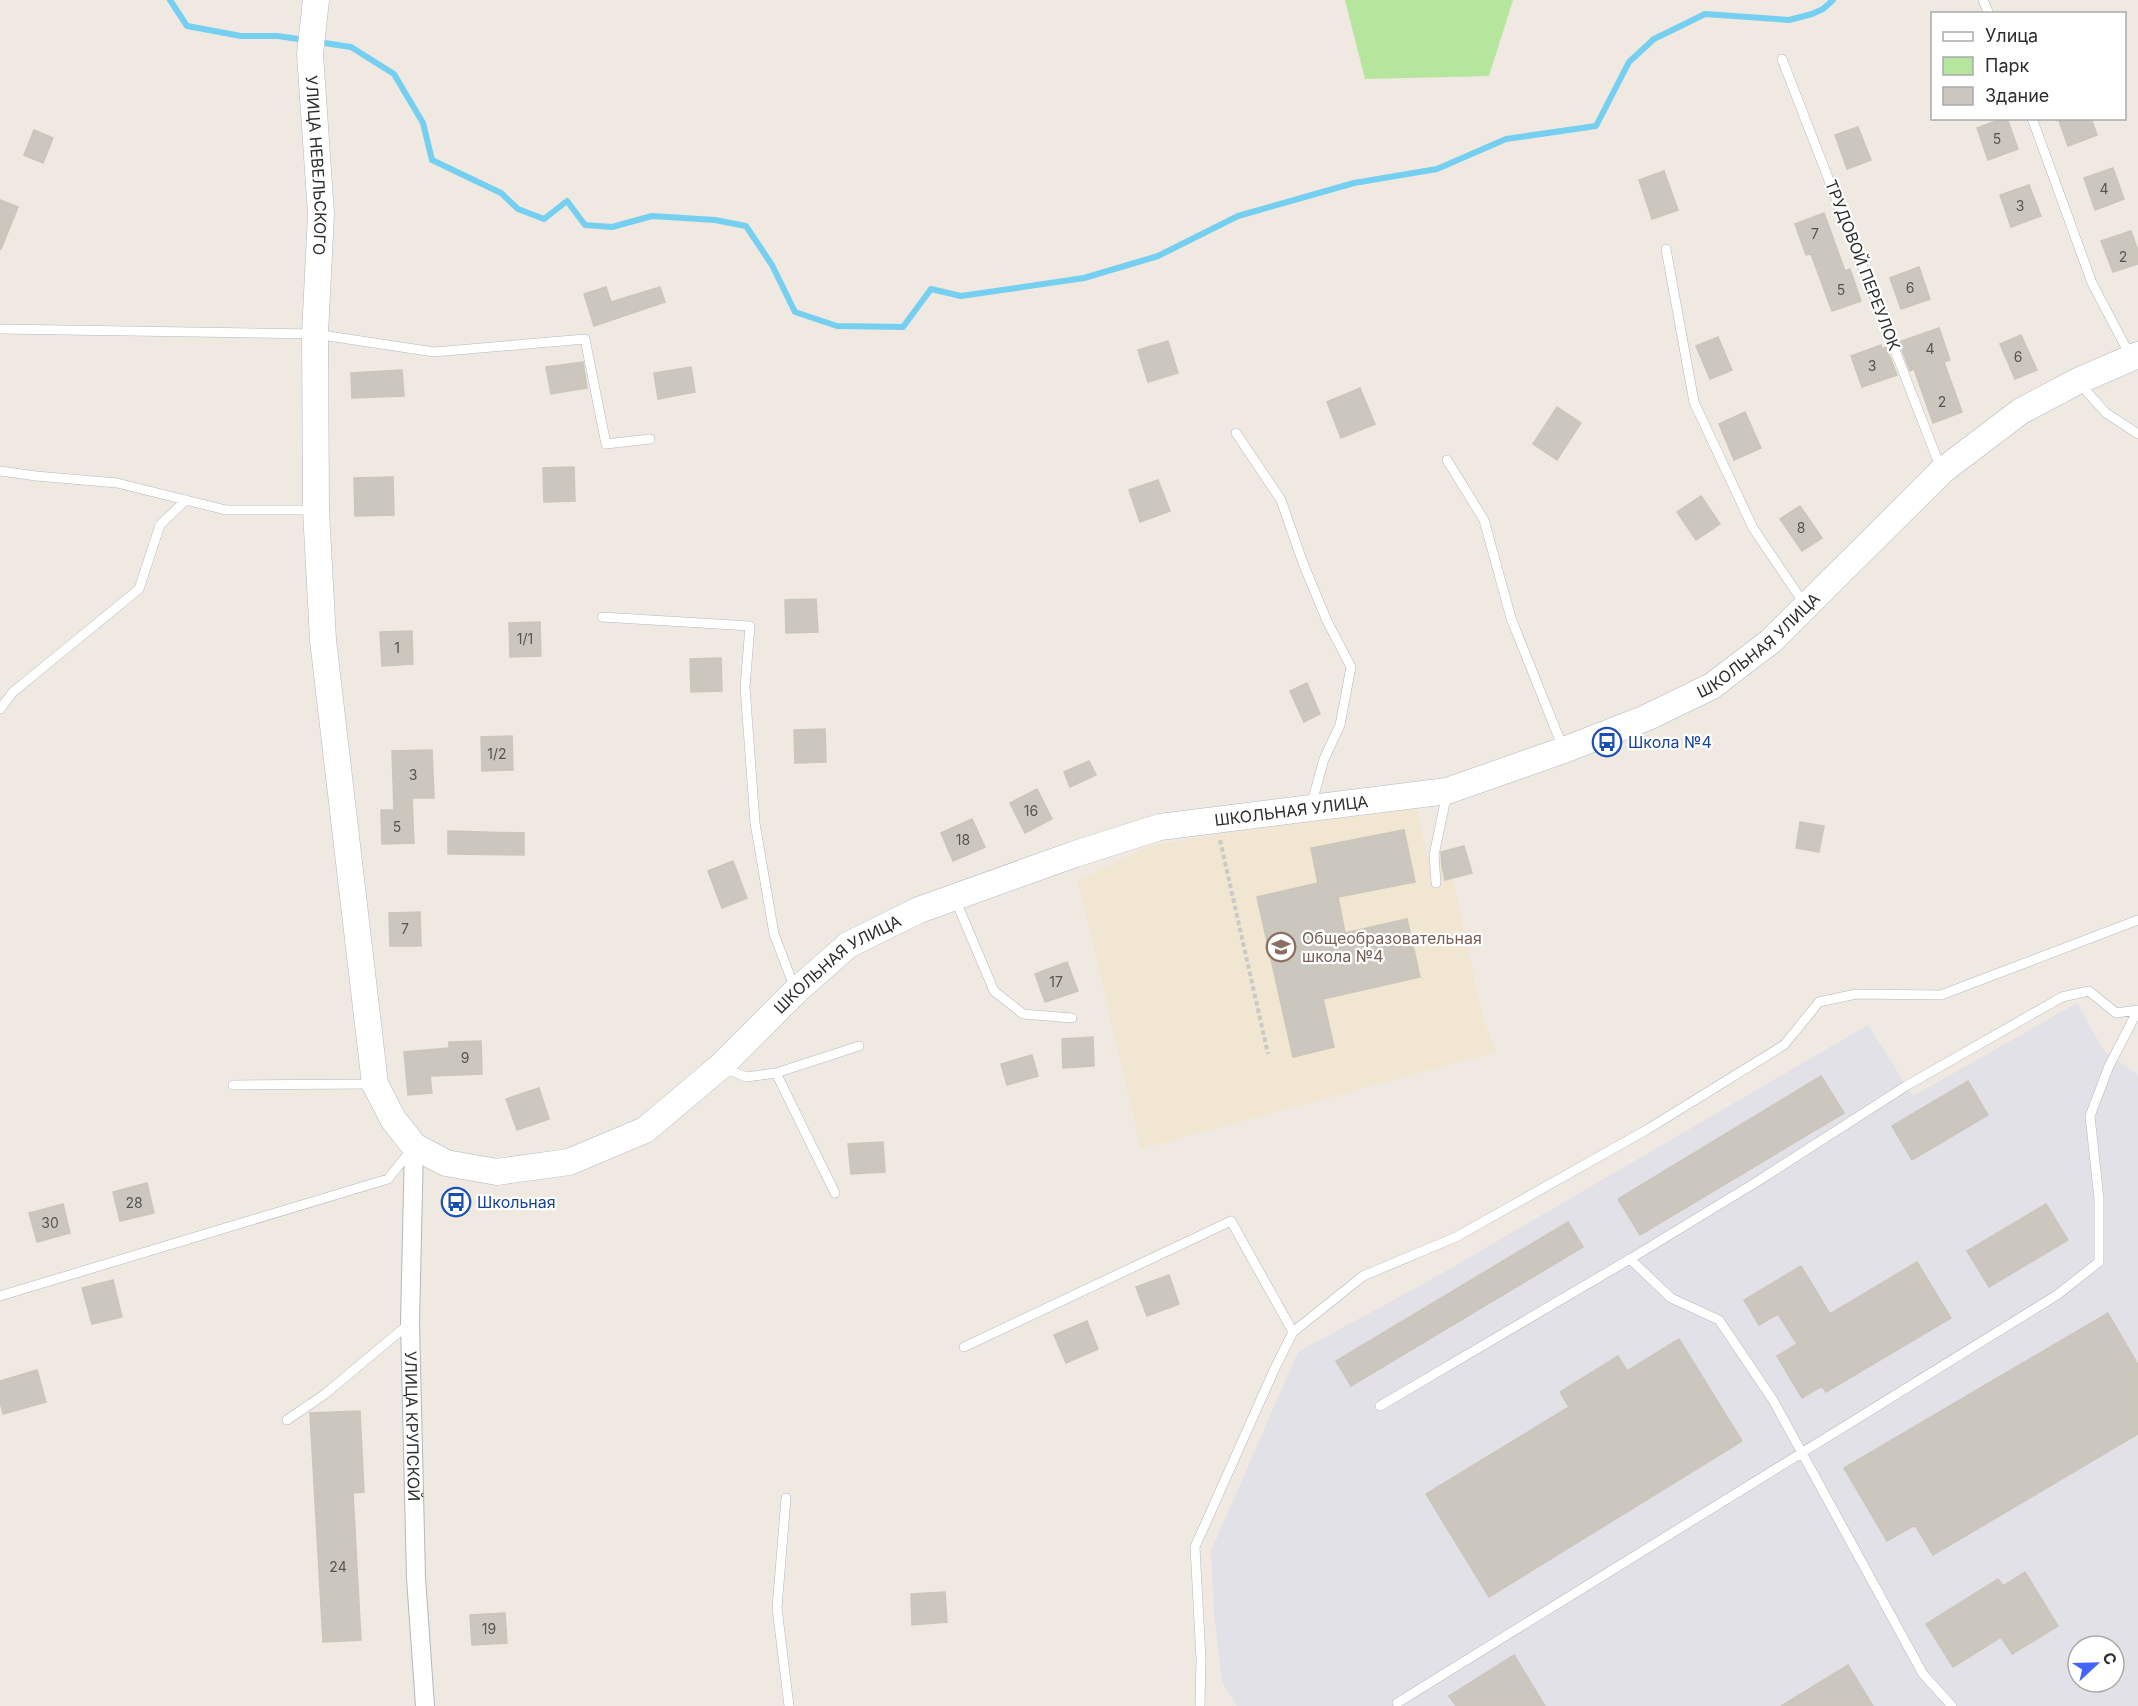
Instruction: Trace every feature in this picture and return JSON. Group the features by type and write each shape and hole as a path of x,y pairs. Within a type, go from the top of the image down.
{"street":[{"name":"УЛИЦА НЕВЕЛЬСКОГО","path":"315,8 310,54 321,214 315,334 316,510 323,640 375,1084"},
{"name":"ШКОЛЬНАЯ УЛИЦА","path":"414,1146 446,1163 497,1172 569,1162 645,1130 721,1066 796,991 848,945 919,910 1160,826 1448,791 1646,718 1712,686 1771,641 1942,471 2020,411 2078,381 2135,356"},
{"path":"375,1084 393,1119 414,1146"},
{"name":"УЛИЦА КРУПСКОЙ","path":"414,1146 410,1323 416,1578 425,1706"}],"lane":[{"name":"ТРУДОВОЙ ПЕРЕУЛОК","path":"1782,59 1942,471"},
{"path":"2033,120 2092,283 2135,356"},
{"path":"1666,249 1694,402 1753,528 1807,607"},
{"path":"0,329 315,334 434,352 585,339 606,444 650,439"},
{"path":"2078,381 2106,413 2138,434"},
{"path":"1236,432 1281,500 1319,602 1351,667 1340,725 1324,759 1310,808"},
{"path":"1448,460 1484,520 1511,618 1564,750"},
{"path":"0,471 117,483 226,510 316,510"},
{"path":"0,709 13,692 139,588 160,525 186,500"},
{"path":"602,617 750,626 745,687 755,823 774,934 796,991"},
{"path":"1436,883 1434,855 1448,791"},
{"path":"954,897 994,992 1023,1014 1072,1018"},
{"path":"1200,1706 1201,1659 1196,1547 1293,1332 1363,1276 1456,1237 1648,1130 1784,1045 1819,1002 1856,994 1941,995 2138,920"},
{"path":"1380,1406 1630,1259 1758,1181 1906,1086 2062,997 2089,991 2116,1013 2138,1010"},
{"path":"1398,1702 2057,1295 2100,1262 2099,1199 2090,1116 2109,1066 2138,1010"},
{"path":"721,1066 746,1077 776,1073 859,1046"},
{"path":"776,1073 835,1193"},
{"path":"233,1085 375,1084"},
{"path":"0,1296 388,1179 414,1146"},
{"path":"964,1347 1232,1221 1293,1332"},
{"path":"1630,1259 1671,1298 1719,1320 1773,1400 1923,1674 1952,1706"},
{"path":"287,1420 325,1394 410,1323"},
{"path":"786,1498 777,1608 789,1706"}],"path":[{"path":"1216,818 1268,1054"}],"shaded area":[{"name":"Общеобразовательная школа №4","path":"1417,809 1427,856 1438,853 1445,880 1453,878 1482,1015 1496,1052 1141,1149 1078,880 1150,846 1219,834"},
{"path":"2077,1003 2104,1051 2138,1075 2138,1706 1237,1706 1222,1682 1214,1613 1211,1551 1298,1352 1434,1278 1868,1025 1913,1096"}],"green space":[{"path":"1345,0 1513,0 1489,76 1365,79"}],"building":[{"path":"1999,120 2008,120 2018,149 1988,160 1977,128"},
{"path":"2059,120 2092,120 2097,135 2068,146"},
{"path":"1858,127 1871,160 1847,169 1835,135"},
{"path":"34,130 53,138 43,163 24,155"},
{"path":"2113,168 2124,199 2095,210 2084,178"},
{"path":"1664,171 1678,210 1652,219 1639,180"},
{"path":"2029,185 2041,216 2011,227 2000,195"},
{"path":"0,200 18,207 1,249 0,249"},
{"path":"1824,213 1845,271 1850,269 1861,301 1832,311 1811,254 1806,255 1795,224"},
{"path":"2131,231 2138,251 2138,264 2113,272 2101,241"},
{"path":"1919,267 1930,299 1901,309 1890,278"},
{"path":"606,287 611,302 660,287 665,302 594,326 584,294"},
{"path":"1939,328 1950,360 1944,362 1962,412 1933,423 1914,369 1910,371 1899,342"},
{"path":"2021,335 2037,370 2015,379 2000,344"},
{"path":"1718,337 1732,370 1710,379 1696,346"},
{"path":"1168,341 1178,373 1148,382 1138,350"},
{"path":"1881,345 1882,349 1886,347 1897,375 1862,387 1851,356"},
{"path":"583,362 587,388 551,394 546,367"},
{"path":"691,367 695,392 658,399 654,373"},
{"path":"402,370 404,396 352,398 351,373"},
{"path":"1360,388 1375,424 1341,438 1327,402"},
{"path":"1557,407 1581,423 1557,460 1533,444"},
{"path":"1745,412 1761,448 1734,460 1719,424"},
{"path":"574,467 575,501 544,502 543,468"},
{"path":"393,477 394,515 355,516 354,478"},
{"path":"1158,480 1170,511 1140,522 1129,490"},
{"path":"1701,496 1720,524 1696,540 1677,512"},
{"path":"1800,506 1822,538 1802,551 1780,519"},
{"path":"816,599 818,632 786,633 785,600"},
{"path":"540,622 541,656 510,657 509,623"},
{"path":"412,631 413,664 382,666 380,632"},
{"path":"721,658 722,691 691,692 690,659"},
{"path":"1307,683 1320,714 1304,722 1290,691"},
{"path":"825,729 826,762 795,763 794,730"},
{"path":"512,736 513,770 482,771 481,737"},
{"path":"432,750 434,798 412,798 414,843 382,844 381,810 394,810 392,751"},
{"path":"1089,761 1096,775 1070,787 1064,772"},
{"path":"1037,789 1052,819 1025,833 1010,803"},
{"path":"972,819 985,847 953,861 941,833"},
{"path":"1800,822 1824,826 1819,852 1796,848"},
{"path":"1404,830 1415,882 1338,897 1345,933 1407,919 1420,977 1323,999 1334,1047 1293,1057 1257,897 1318,883 1311,848"},
{"path":"448,831 524,833 524,855 448,854"},
{"path":"1464,846 1472,873 1445,880 1441,852"},
{"path":"733,861 747,898 722,908 708,871"},
{"path":"420,912 421,946 390,946 389,913"},
{"path":"1067,962 1078,991 1045,1002 1035,974"},
{"path":"1093,1037 1094,1066 1063,1068 1062,1039"},
{"path":"481,1041 482,1074 430,1076 432,1093 408,1095 404,1052 449,1048 449,1042"},
{"path":"1032,1055 1038,1076 1007,1085 1001,1064"},
{"path":"1821,1076 1844,1113 1640,1235 1618,1199"},
{"path":"1968,1081 1988,1115 1912,1160 1892,1126"},
{"path":"539,1088 549,1119 517,1130 506,1099"},
{"path":"883,1142 885,1172 851,1174 848,1144"},
{"path":"147,1183 154,1213 120,1221 113,1192"},
{"path":"63,1204 70,1233 37,1242 29,1213"},
{"path":"2046,1204 2068,1240 1989,1287 1967,1251"},
{"path":"1568,1222 1583,1247 1351,1386 1336,1361"},
{"path":"1917,1262 1951,1318 1826,1392 1822,1386 1802,1398 1777,1356 1797,1344 1778,1314 1759,1325 1744,1300 1801,1266 1830,1314"},
{"path":"1169,1275 1179,1304 1147,1316 1136,1287"},
{"path":"113,1280 122,1317 92,1324 82,1288"},
{"path":"2108,1313 2138,1365 2138,1434 1933,1555 1915,1525 1887,1541 1844,1468"},
{"path":"1087,1321 1098,1349 1066,1363 1054,1335"},
{"path":"1679,1339 1742,1441 1489,1597 1426,1494 1569,1407 1560,1392 1618,1356 1627,1371"},
{"path":"37,1370 46,1402 3,1414 0,1402 0,1381"},
{"path":"360,1411 364,1492 353,1493 361,1640 323,1642 310,1413"},
{"path":"2025,1572 2058,1626 2012,1654 2001,1637 1953,1667 1926,1624 1998,1579 2003,1586"},
{"path":"945,1592 947,1622 912,1625 911,1594"},
{"path":"505,1613 507,1643 472,1645 470,1615"},
{"path":"1514,1655 1545,1706 1456,1706 1449,1696"},
{"path":"1848,1665 1873,1706 1781,1706"}],"waterway":[{"path":"170,0 187,26 241,36 278,36 305,40"},
{"path":"318,42 351,47 394,74 423,123 432,160 501,193 518,209 544,219 567,201 585,225 612,227 652,216 715,220 746,226 772,265 795,312 837,326 903,327 931,289 961,296 1084,278 1158,256 1238,216 1354,183 1437,169 1506,139 1596,126 1629,62 1654,39 1705,14 1789,20 1812,14 1823,9 1833,0"}],"place":[{"name":"Школа №4","path":"1607,742"},
{"name":"Общеобразовательная школа №4","path":"1281,947"},
{"name":"Школьная","path":"456,1202"}]}
